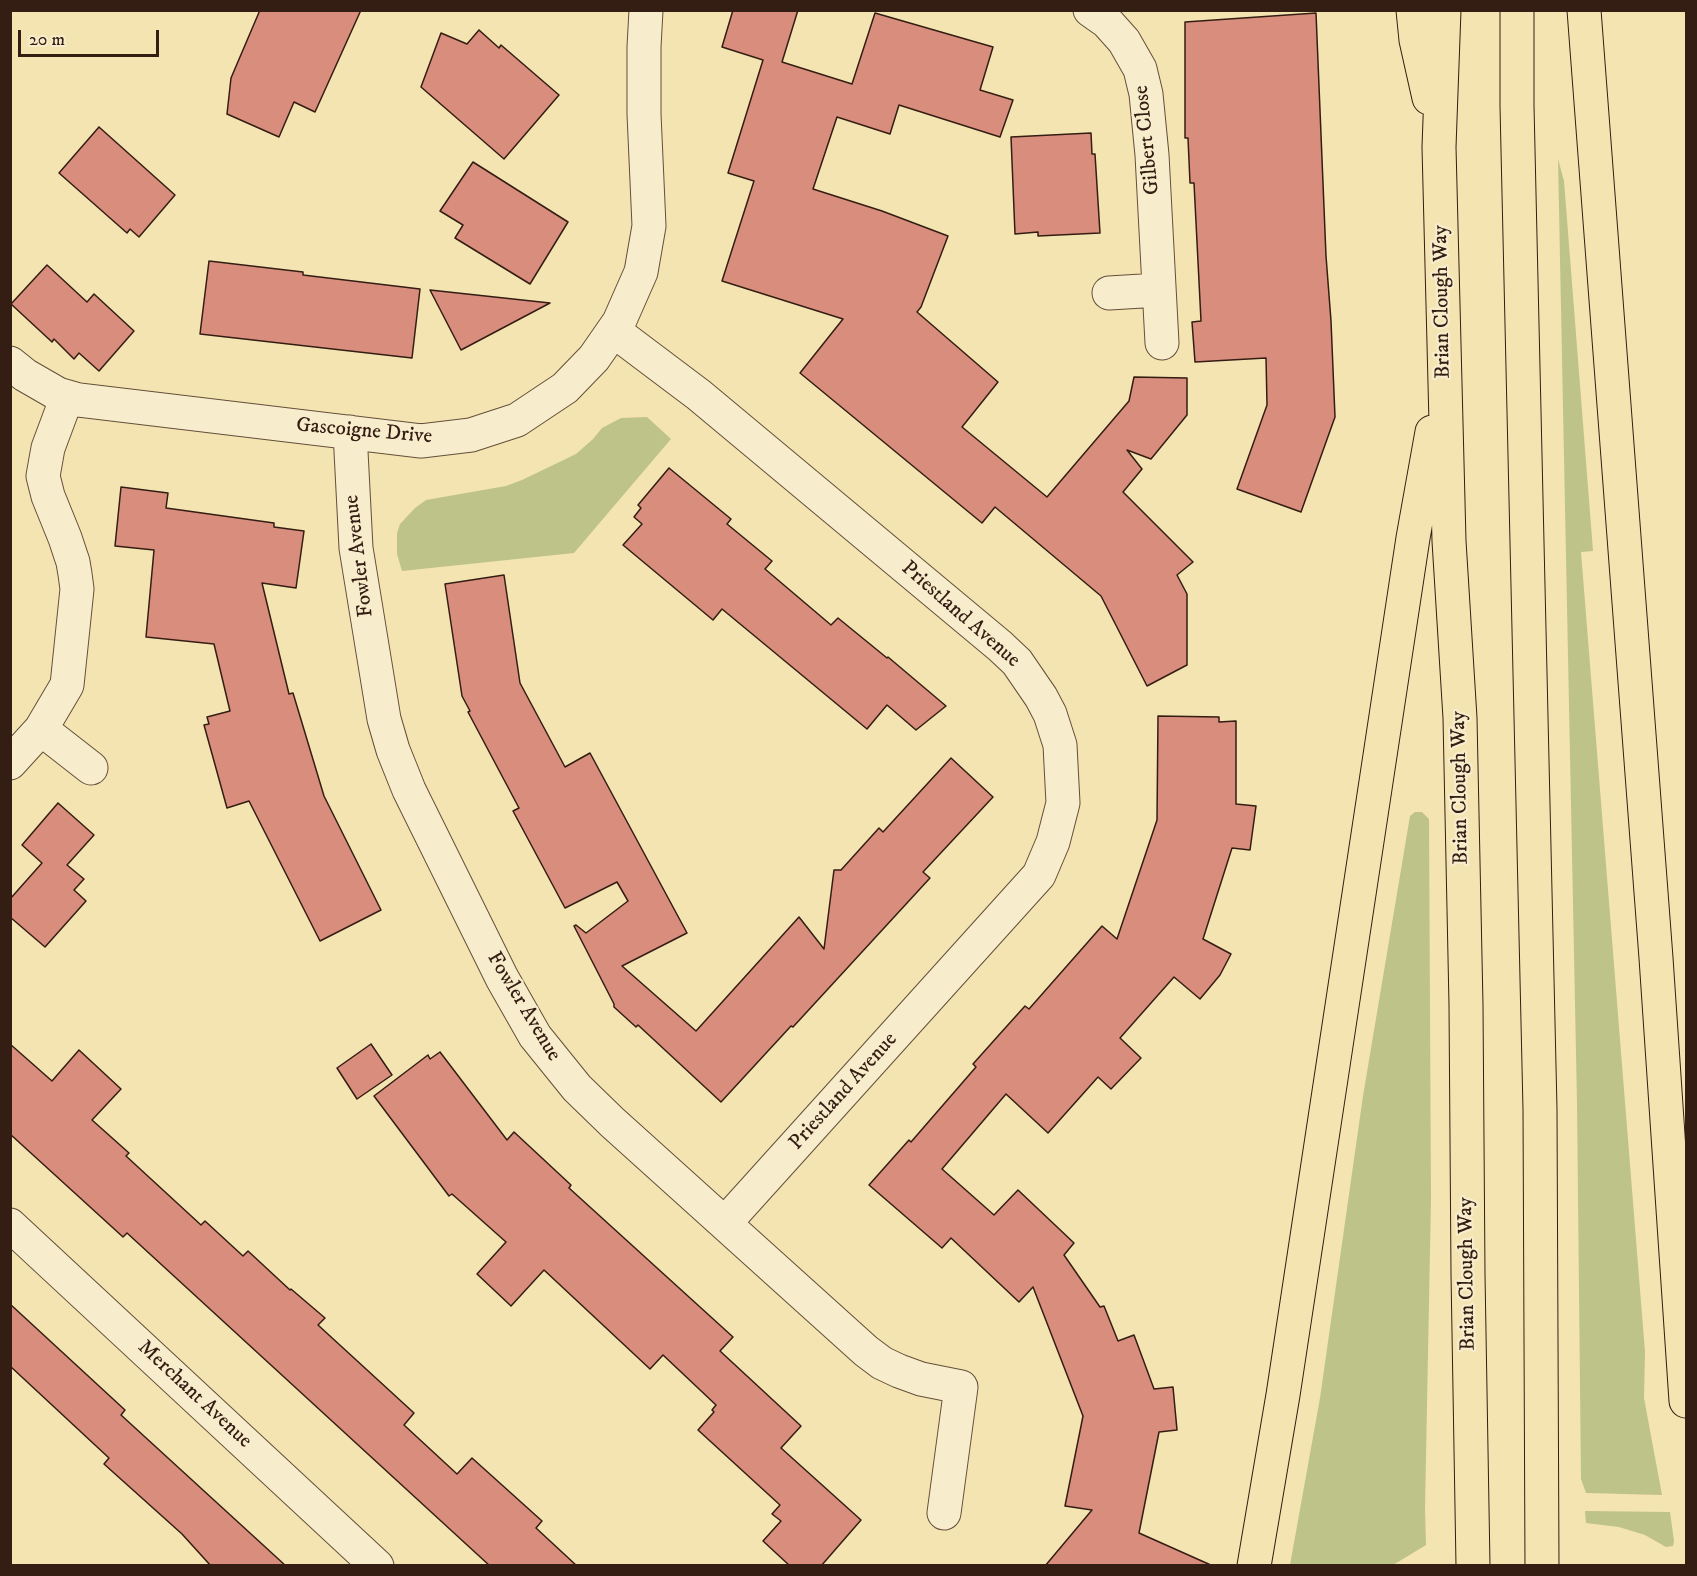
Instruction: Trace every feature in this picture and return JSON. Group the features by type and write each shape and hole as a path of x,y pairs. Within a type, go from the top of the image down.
{"highway":[{"path":"1413,10 1416,40 1439,147"},
{"name":"Brian Clough Way","path":"1444,10 1439,147 1449,542 1460,718 1473,1566"},
{"path":"1517,10 1517,106 1540,1109 1542,1566"},
{"path":"1584,10 1656,958 1686,1401"},
{"path":"1254,1566 1283,1395 1413,538 1444,365"}],"street":[{"name":"Gascoigne Drive","path":"10,363 40,384 67,397 108,405 432,441 471,435 502,426 532,411 565,388 594,358 626,310 640,272 649,226 644,94 646,10"},
{"name":"Gilbert Close","path":"1090,10 1107,22 1124,41 1136,61 1143,80 1149,109 1162,344"},
{"path":"1109,293 1159,290"},
{"name":"Priestland Avenue","path":"614,331 676,377 1000,646 1017,662 1041,697 1053,721 1060,746 1063,803 1053,843 1039,875 725,1223"},
{"path":"10,763 41,729 67,685 77,589 74,562 48,496 44,476 48,448 67,397"},
{"name":"Fowler Avenue","path":"350,432 355,537 384,719 393,750 410,790 502,978 536,1036 556,1064 586,1097 866,1352 882,1363 921,1379 961,1387 944,1512"},
{"path":"41,729 90,768"},
{"name":"Merchant Avenue","path":"10,1225 377,1566"}],"green space":[{"path":"1558,159 1564,181 1593,551 1581,552 1645,1352 1644,1398 1662,1495 1586,1493 1581,1479 1577,1103"},
{"path":"647,417 671,439 574,553 402,571 397,554 397,533 400,524 426,500 506,486 522,480 576,454 602,428 621,418"},
{"path":"1415,812 1422,812 1429,819 1431,1199 1426,1545 1393,1565 1290,1565 1320,1398 1363,1096 1410,816"},
{"path":"1585,1511 1670,1512 1673,1546 1666,1547 1645,1535 1619,1527 1586,1523"}],"building":[{"path":"260,10 361,10 315,112 294,102 279,137 227,114 231,78"},
{"path":"733,10 798,10 782,62 852,84 875,13 993,47 980,90 1013,100 1000,137 899,105 890,134 837,117 813,189 882,211 948,236 921,307 917,312 998,382 962,427 1047,497 1129,401 1134,377 1187,378 1187,415 1151,459 1127,450 1142,469 1123,492 1193,562 1177,575 1187,594 1187,665 1147,686 1101,596 995,507 982,523 800,373 843,319 722,281 754,181 728,173 763,60 722,47"},
{"path":"1316,13 1335,417 1301,512 1237,489 1267,405 1266,358 1195,362 1192,322 1201,321 1194,183 1190,183 1188,138 1185,138 1185,22"},
{"path":"479,30 499,48 501,45 559,95 504,159 421,87 441,33 467,44"},
{"path":"99,127 175,195 139,237 130,229 127,233 59,173"},
{"path":"1091,133 1092,154 1095,154 1100,233 1038,236 1038,232 1015,234 1011,137"},
{"path":"473,162 568,222 530,284 455,238 463,225 440,211"},
{"path":"209,261 420,289 412,358 200,334"},
{"path":"47,265 87,302 94,294 134,331 99,371 79,353 74,359 54,339 52,342 11,304"},
{"path":"430,290 550,303 461,350"},
{"path":"669,468 731,519 727,524 772,561 765,569 831,625 838,618 946,706 916,730 887,705 867,729 722,609 713,620 623,545 642,524 634,517 641,508 638,505"},
{"path":"121,487 168,493 166,508 274,523 274,527 304,531 296,588 262,583 289,694 293,693 324,796 381,910 320,941 249,801 227,808 204,725 209,724 207,717 230,711 214,644 146,637 154,550 115,546"},
{"path":"504,575 520,683 565,767 590,753 687,933 622,966 696,1031 799,917 824,949 834,870 841,870 879,828 883,832 951,758 993,797 923,872 930,878 721,1102 638,1025 636,1027 614,1007 574,926 576,925 586,933 628,901 617,882 565,908 513,811 519,808 468,712 470,711 462,696 445,584"},
{"path":"1158,716 1219,717 1219,722 1236,721 1236,804 1256,806 1250,850 1232,848 1203,939 1231,954 1220,975 1200,999 1174,977 1120,1038 1141,1058 1111,1089 1098,1077 1048,1133 1006,1094 942,1169 994,1215 1018,1190 1074,1243 1064,1255 1100,1307 1104,1306 1118,1341 1134,1335 1154,1389 1173,1387 1177,1430 1159,1432 1139,1533 1213,1566 1045,1566 1092,1510 1065,1506 1083,1416 1033,1287 1019,1302 951,1238 942,1248 869,1185 909,1140 911,1142 976,1067 973,1064 998,1036 1025,1006 1029,1009 1102,926 1117,939 1157,820"},
{"path":"58,803 94,835 67,865 84,879 74,890 86,901 45,947 10,917 10,899 42,863 22,845"},
{"path":"10,1044 52,1081 79,1050 121,1089 92,1120 129,1153 126,1156 201,1225 205,1221 243,1256 248,1251 290,1290 325,1318 318,1325 414,1413 404,1425 457,1474 472,1458 542,1521 536,1528 577,1566 490,1566 127,1233 123,1237 10,1134"},
{"path":"371,1044 392,1075 357,1099 337,1068"},
{"path":"440,1052 507,1140 514,1132 571,1185 569,1188 733,1337 720,1351 801,1426 781,1448 861,1520 821,1566 790,1566 763,1541 781,1521 772,1514 780,1505 698,1430 714,1412 712,1410 716,1405 663,1355 650,1369 544,1270 511,1306 477,1274 506,1242 452,1194 449,1196 374,1096 428,1055 430,1059"},
{"path":"10,1304 125,1410 121,1415 286,1566 211,1566 182,1534 104,1464 109,1458 10,1366"}]}
